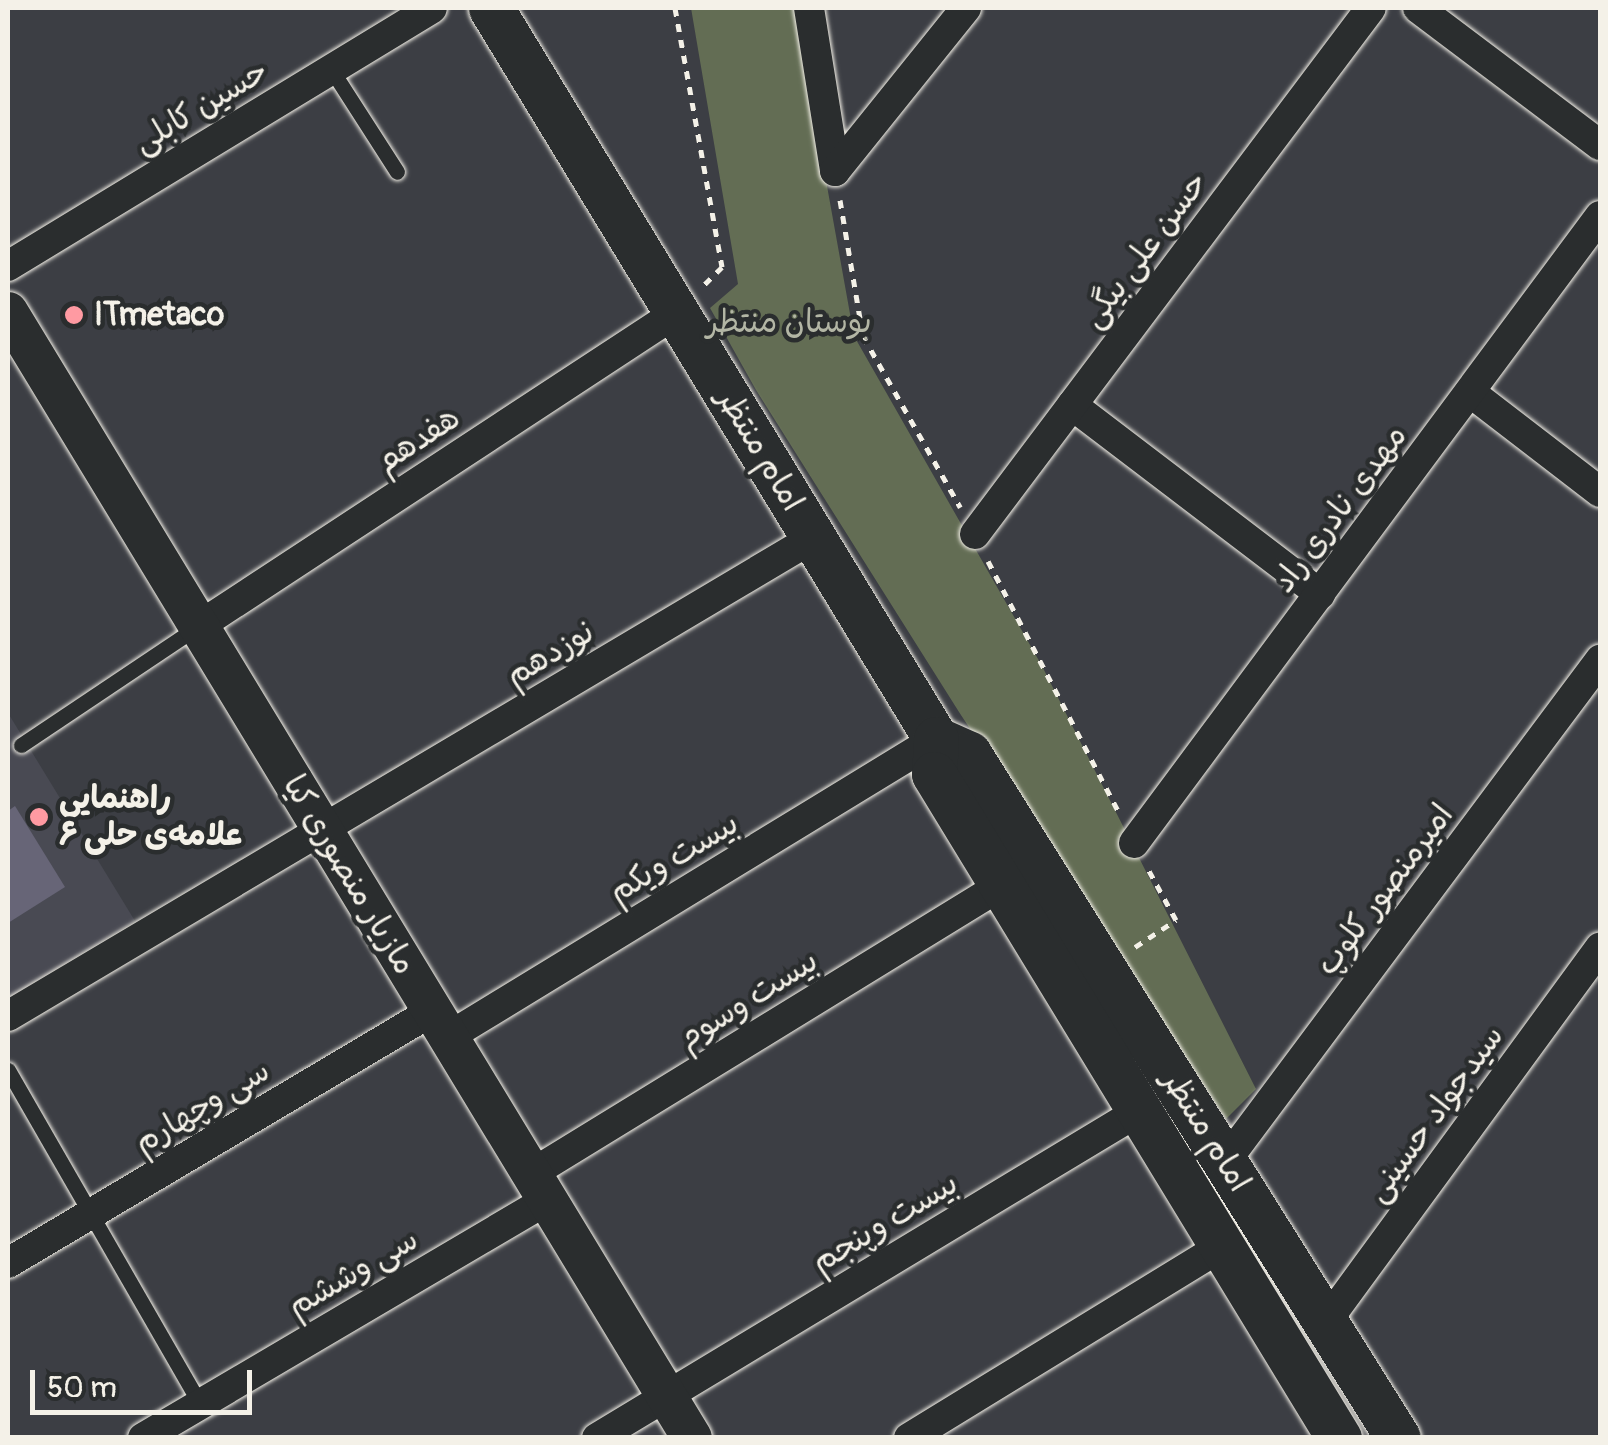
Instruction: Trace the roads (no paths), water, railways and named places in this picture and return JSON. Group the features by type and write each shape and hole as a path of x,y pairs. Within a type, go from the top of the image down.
{"main road":[{"name":"امام منتظر","path":"491,8 936,739 969,754 1398,1438"},
{"name":"امام منتظر","path":"936,739 934,774 1338,1438"}],"street":[{"name":"حسین کابلی","path":"8,266 432,8"},
{"path":"809,8 836,171 966,8"},
{"name":"حسن علی بیگی","path":"974,534 1371,8"},
{"path":"1418,8 1600,145"},
{"name":"مهدی نادری راد","path":"1134,843 1600,216"},
{"name":"مازیار منصوری کیا","path":"8,312 692,1438"},
{"name":"هفدهم","path":"198,626 676,312"},
{"path":"1470,392 1597,482"},
{"path":"1072,405 1320,594"},
{"name":"نوزدهم","path":"8,1016 813,538"},
{"name":"امیرمنصور کلوپ","path":"1225,1162 1600,660"},
{"name":"بیست ویکم","path":"440,1024 936,739"},
{"name":"بیست وسوم","path":"539,1187 1002,885"},
{"name":"سیدجواد حسینی","path":"1326,1322 1600,947"},
{"name":"سی وچهارم","path":"8,1263 90,1214 440,1024"},
{"name":"بیست وپنجم","path":"597,1438 1139,1111"},
{"name":"سی وششم","path":"143,1438 539,1187"},
{"path":"908,1438 1222,1246"}],"lane":[{"path":"331,69 397,172"},
{"path":"20,745 198,626"},
{"path":"8,1070 200,1404"}],"place":[{"name":"ITmetaco","path":"74,315"},
{"name":"راهنمایی علامه‌ی حلی ۶","path":"39,817"}],"park label":[{"name":"بوستان منتظر","path":"789,322"}]}
